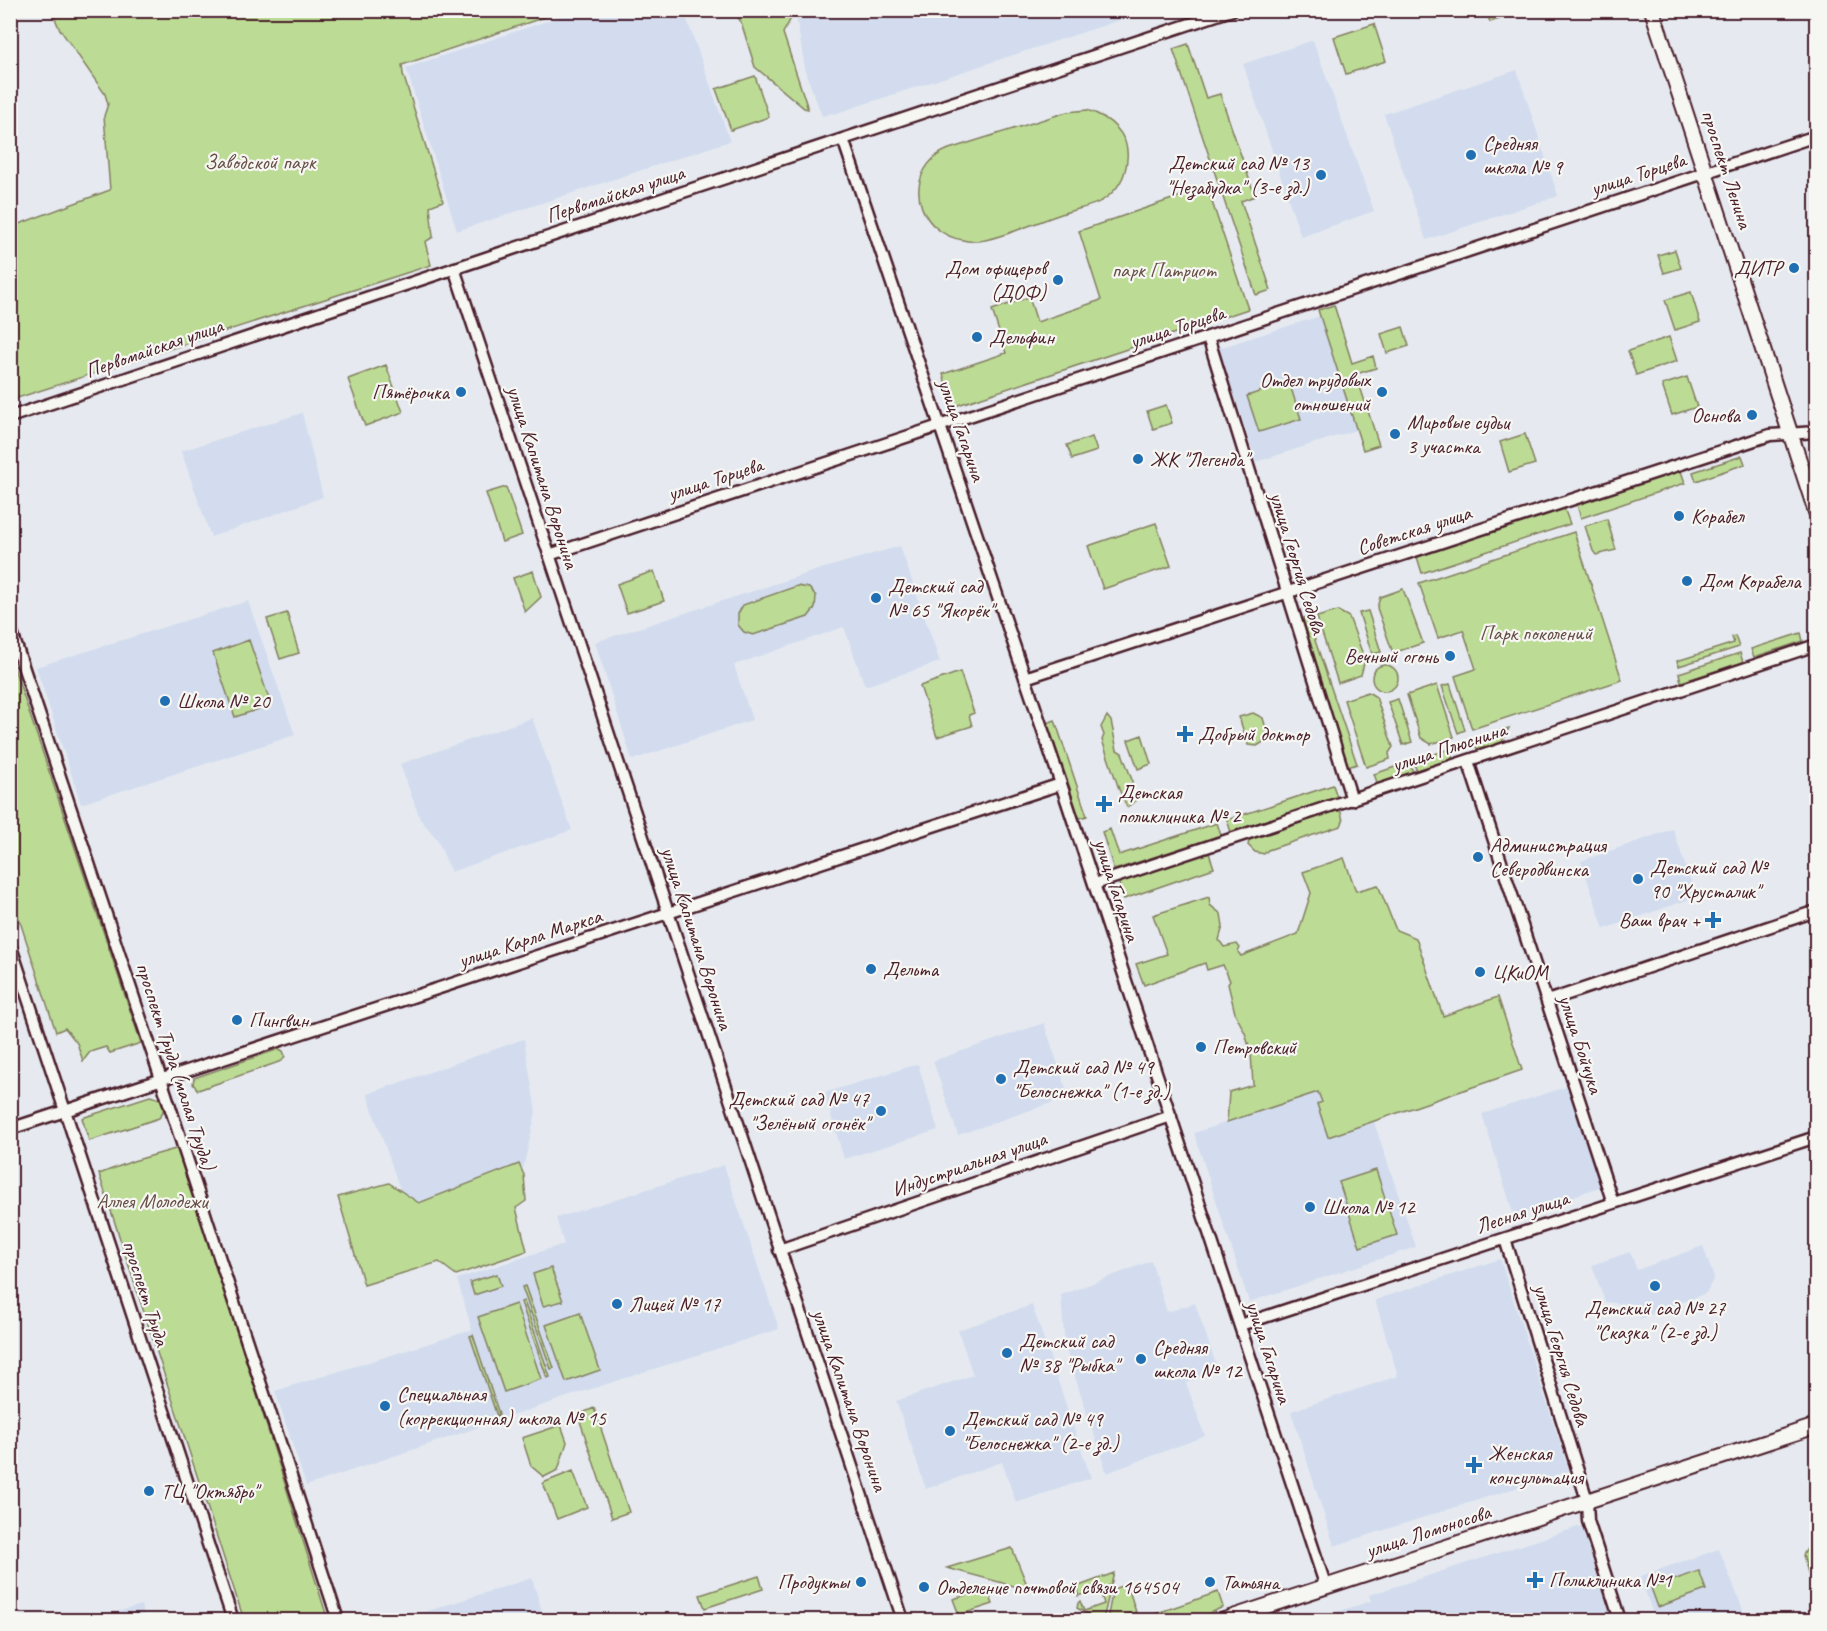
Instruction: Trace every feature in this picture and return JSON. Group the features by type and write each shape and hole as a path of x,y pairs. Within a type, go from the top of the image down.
{"main road":[{"name":"проспект Ленина","path":"1652,10 1816,512"},
{"name":"улица Ломоносова","path":"1224,1620 1816,1426"}],"street":[{"name":"Первомайская улица","path":"10,417 1232,10"},
{"name":"улица Торцева","path":"549,555 1816,136"},
{"name":"улица Гагарина","path":"843,140 1095,884 1326,1587"},
{"name":"улица Капитана Воронина","path":"454,268 778,1250 903,1620"},
{"name":"улица Георгия Седова","path":"1208,337 1352,800"},
{"name":"Советская улица","path":"1025,678 1770,435 1816,432"},
{"name":"проспект Труда (малая Труда)","path":"10,627 338,1620"},
{"name":"улица Плюснина","path":"1095,884 1816,645"},
{"name":"улица Бойчука","path":"1468,761 1613,1203"},
{"name":"улица Карла Маркса","path":"10,1129 1061,784"},
{"path":"1547,1001 1816,911"},
{"name":"проспект Труда","path":"10,944 233,1620"},
{"name":"Индустриальная улица","path":"778,1250 1171,1116"},
{"name":"Лесная улица","path":"1240,1325 1816,1137"},
{"name":"улица Георгия Седова","path":"1505,1239 1587,1500 1588,1521 1620,1620"}],"shaded area":[{"path":"580,10 684,11 730,141 457,231 406,68"},
{"path":"795,11 1148,11 822,116 806,74"},
{"name":"Детский сад № 13 \"Незабудка\" (3-е зд.)","path":"1313,40 1374,211 1301,237 1243,64"},
{"name":"Средняя школа № 9","path":"1517,70 1558,196 1426,240 1384,114"},
{"path":"1320,316 1356,430 1256,462 1219,348"},
{"path":"302,413 323,497 211,537 181,451"},
{"path":"900,546 940,662 865,686 844,627 734,665 752,720 632,760 595,642 824,568"},
{"name":"Школа № 20","path":"248,601 295,735 81,804 36,667"},
{"path":"532,718 572,830 451,872 437,839 420,819 400,764"},
{"name":"Детский сад № 90 \"Хрусталик\"","path":"1673,829 1696,897 1604,929 1581,861"},
{"name":"Детский сад № 49 \"Белоснежка\" (1-е зд.)","path":"1044,1023 1069,1097 958,1135 933,1061"},
{"path":"524,1039 536,1112 523,1169 415,1207 402,1195 367,1094"},
{"name":"Детский сад № 47 \"Зелёный огонёк\"","path":"918,1064 938,1130 844,1159 824,1093"},
{"path":"1569,1086 1600,1187 1514,1216 1482,1114"},
{"name":"Школа № 12","path":"1319,1092 1322,1102 1318,1104 1328,1137 1374,1122 1416,1247 1249,1302 1194,1133"},
{"name":"Лицей № 17","path":"724,1165 779,1329 582,1392 306,1486 275,1391 472,1330 457,1279 564,1244 556,1218"},
{"name":"Детский сад № 27 \"Сказка\" (2-е зд.)","path":"1703,1246 1714,1278 1706,1293 1640,1319 1635,1305 1605,1302 1592,1265 1630,1252 1637,1270"},
{"path":"1500,1259 1569,1471 1334,1546 1291,1411 1398,1376 1375,1300"},
{"name":"Средняя школа № 12","path":"1151,1261 1167,1312 1195,1303 1218,1370 1186,1383 1205,1436 1107,1473 1065,1347 1061,1295"},
{"path":"1032,1305 1091,1478 1016,1503 1002,1462 926,1489 896,1401 973,1375 958,1330"},
{"path":"1581,1526 1612,1620 1311,1620 1371,1601 1369,1595"},
{"path":"1719,1549 1747,1620 1640,1619 1653,1614 1640,1576"},
{"path":"532,1578 542,1611 541,1620 399,1620"},
{"path":"141,1605 146,1620 89,1620"}],"green space":[{"name":"Заводской парк","path":"52,10 563,11 402,65 443,201 430,206 433,237 425,242 431,265 11,400 11,227 110,190 104,116 108,104 105,94 59,28"},
{"path":"1486,10 1525,10 1525,11 1490,22"},
{"path":"734,11 795,11 783,33 808,109 755,67 741,22"},
{"path":"1374,24 1386,61 1346,74 1334,37"},
{"path":"1188,44 1206,98 1220,94 1255,196 1241,201 1271,290 1256,295 1173,49"},
{"path":"755,76 769,117 731,130 716,89"},
{"path":"1087,110 1103,117 1116,128 1127,150 1123,177 1113,192 1103,200 1004,235 980,241 965,241 949,236 937,229 928,219 919,195 920,182 925,170 937,155 949,149 1067,112"},
{"name":"парк Патриот","path":"1207,187 1248,309 952,407 943,374 1006,353 992,310 1029,297 1037,322 1101,300 1079,231"},
{"path":"1675,250 1681,268 1664,273 1658,255"},
{"path":"1691,292 1700,322 1675,330 1665,300"},
{"path":"1334,305 1352,363 1373,356 1376,368 1356,374 1379,445 1363,450 1318,310"},
{"path":"1403,327 1409,346 1387,353 1381,334"},
{"path":"1669,337 1677,361 1636,375 1628,351"},
{"path":"386,365 403,412 365,426 348,379"},
{"path":"1687,377 1697,407 1672,415 1662,385"},
{"path":"1289,382 1301,419 1259,432 1247,396"},
{"path":"1166,405 1172,423 1153,429 1147,411"},
{"path":"1525,434 1535,464 1509,472 1500,442"},
{"path":"1092,437 1097,451 1072,459 1067,445"},
{"path":"1742,456 1745,464 1696,481 1693,472"},
{"path":"1680,468 1685,483 1581,518 1576,502"},
{"path":"506,487 522,535 502,542 486,493"},
{"path":"1564,508 1570,524 1422,573 1417,557"},
{"path":"1607,519 1616,550 1596,555 1585,526"},
{"path":"1156,523 1171,566 1103,589 1088,546"},
{"name":"Парк поколений","path":"1574,532 1622,680 1472,729 1455,676 1476,669 1463,630 1438,638 1419,583"},
{"path":"533,571 541,597 525,612 513,578"},
{"path":"654,571 664,601 627,613 617,584"},
{"path":"797,586 809,588 816,596 815,608 808,617 753,635 744,632 738,625 738,614 743,605"},
{"path":"1403,589 1423,643 1393,653 1377,608 1380,597"},
{"path":"1338,611 1349,617 1365,660 1361,675 1338,683 1317,617"},
{"path":"1368,611 1381,652 1372,654 1359,613"},
{"path":"287,613 299,653 280,659 267,619"},
{"path":"1307,617 1357,764 1348,767 1298,620"},
{"path":"1801,633 1803,641 1754,657 1751,649"},
{"path":"1735,636 1739,647 1679,666 1677,661 1734,643 1732,637"},
{"path":"249,640 271,705 235,717 213,653"},
{"path":"1740,653 1743,662 1681,682 1679,673"},
{"path":"10,656 141,1043 110,1053 106,1047 90,1052 83,1061 77,1043 65,1028 56,1032 11,894"},
{"path":"1385,665 1394,669 1398,678 1394,687 1385,691 1376,687 1372,678 1376,669"},
{"path":"960,672 974,713 969,715 972,726 937,737 920,686"},
{"path":"1450,684 1465,730 1458,733 1442,686"},
{"path":"1437,685 1454,737 1431,744 1421,738 1407,695"},
{"path":"1368,692 1376,697 1393,747 1389,753 1390,759 1366,767 1344,700"},
{"path":"1398,699 1412,742 1403,745 1388,702"},
{"path":"1253,713 1263,718 1267,732 1262,743 1257,746 1248,745 1239,717"},
{"path":"1107,716 1111,721 1117,750 1122,753 1132,780 1132,790 1136,801 1127,807 1102,740 1104,735 1101,727"},
{"path":"1055,720 1087,816 1077,819 1069,796 1071,791 1047,723"},
{"path":"1509,728 1502,742 1477,750 1474,739"},
{"path":"1142,735 1151,764 1138,769 1128,740"},
{"path":"1450,749 1453,760 1417,772 1413,761"},
{"path":"1410,762 1413,773 1378,785 1374,774"},
{"path":"1333,785 1337,797 1231,832 1227,820"},
{"path":"1333,809 1341,812 1343,821 1341,826 1268,850 1264,854 1255,852 1248,845 1250,836"},
{"path":"1217,823 1221,835 1114,870 1102,832 1110,829 1119,855"},
{"path":"1208,850 1214,868 1124,899 1118,881"},
{"path":"1344,858 1356,891 1378,885 1396,930 1416,938 1443,1016 1498,997 1522,1070 1328,1137 1317,1104 1322,1102 1318,1092 1227,1122 1229,1092 1253,1085 1251,1053 1245,1033 1235,1013 1228,984 1230,981 1223,965 1207,970 1205,963 1144,985 1136,964 1167,954 1153,915 1209,897 1210,905 1221,914 1223,926 1219,940 1224,947 1237,944 1241,956 1298,934 1311,893 1303,872"},
{"path":"279,1049 285,1056 282,1061 198,1090 193,1084 194,1078"},
{"path":"150,1096 161,1099 163,1109 159,1118 89,1141 82,1118"},
{"name":"Аллея Молодежи","path":"179,1148 328,1620 244,1620 99,1174 133,1161"},
{"path":"519,1164 524,1175 526,1201 516,1208 527,1251 456,1275 439,1262 364,1285 338,1197 389,1183 419,1203"},
{"path":"1376,1170 1397,1235 1360,1247 1339,1182"},
{"path":"551,1268 563,1301 543,1306 533,1274"},
{"path":"497,1274 501,1286 474,1295 470,1282"},
{"path":"525,1286 554,1368 551,1369 522,1287"},
{"path":"524,1301 550,1377 547,1378 521,1302"},
{"path":"516,1304 541,1379 504,1392 478,1317"},
{"path":"580,1313 600,1370 566,1382 546,1325"},
{"path":"473,1335 499,1414 497,1416 470,1336"},
{"path":"594,1408 629,1512 612,1518 578,1415"},
{"path":"561,1425 567,1442 558,1470 544,1477 531,1466 522,1438"},
{"path":"573,1471 587,1507 557,1519 543,1483"},
{"path":"1816,1544 1816,1582 1810,1580 1803,1555 1808,1547"},
{"path":"1012,1548 1029,1590 947,1568"},
{"path":"1699,1571 1706,1590 1658,1607 1651,1588"},
{"path":"1114,1573 1111,1585 1078,1596 1079,1586"},
{"path":"759,1576 763,1589 705,1608 700,1595"},
{"path":"1127,1584 1136,1612 1107,1620 1113,1589"},
{"path":"987,1589 993,1604 959,1615 953,1599"},
{"path":"1110,1590 1103,1620 1098,1620 1077,1608 1080,1601 1084,1611 1104,1604 1101,1594"},
{"path":"1218,1592 1223,1607 1194,1620 1147,1620 1146,1617"}],"place":[{"name":"Средняя школа № 9","path":"1471,155"},
{"name":"Детский сад № 13 \"Незабудка\" (3-е зд.)","path":"1321,175"},
{"name":"ДИТР","path":"1794,268"},
{"name":"Дом офицеров (ДОФ)","path":"1058,280"},
{"name":"Дельфин","path":"977,337"},
{"name":"Пятёрочка","path":"461,392"},
{"name":"Отдел трудовых отношений","path":"1382,392"},
{"name":"Основа","path":"1752,415"},
{"name":"Мировые судьи 3 участка","path":"1395,434"},
{"name":"ЖК \"Легенда\"","path":"1138,459"},
{"name":"Корабел","path":"1679,516"},
{"name":"Дом Корабела","path":"1687,581"},
{"name":"Детский сад № 65 \"Якорёк\"","path":"876,598"},
{"name":"Вечный огонь","path":"1450,656"},
{"name":"Школа № 20","path":"165,701"},
{"name":"Добрый доктор","path":"1185,734"},
{"name":"Детская поликлиника № 2","path":"1104,804"},
{"name":"Администрация Северодвинска","path":"1478,857"},
{"name":"Детский сад № 90 \"Хрусталик\"","path":"1638,879"},
{"name":"Ваш врач +","path":"1713,920"},
{"name":"Дельта","path":"871,969"},
{"name":"ЦКиОМ","path":"1480,972"},
{"name":"Пингвин","path":"237,1020"},
{"name":"Петровский","path":"1201,1047"},
{"name":"Детский сад № 49 \"Белоснежка\" (1-е зд.)","path":"1001,1079"},
{"name":"Детский сад № 47 \"Зелёный огонёк\"","path":"881,1111"},
{"name":"Школа № 12","path":"1310,1207"},
{"name":"Детский сад № 27 \"Сказка\" (2-е зд.)","path":"1655,1286"},
{"name":"Лицей № 17","path":"617,1304"},
{"name":"Детский сад № 38 \"Рыбка\"","path":"1007,1353"},
{"name":"Средняя школа № 12","path":"1141,1359"},
{"name":"Специальная (коррекционная) школа № 15","path":"385,1406"},
{"name":"Детский сад № 49 \"Белоснежка\" (2-е зд.)","path":"950,1431"},
{"name":"Женская консультация","path":"1474,1465"},
{"name":"ТЦ \"Октябрь\"","path":"149,1491"},
{"name":"Поликлиника №1","path":"1535,1580"},
{"name":"Продукты","path":"861,1582"},
{"name":"Татьяна","path":"1210,1582"},
{"name":"Отделение почтовой связи 164504","path":"924,1587"}]}
